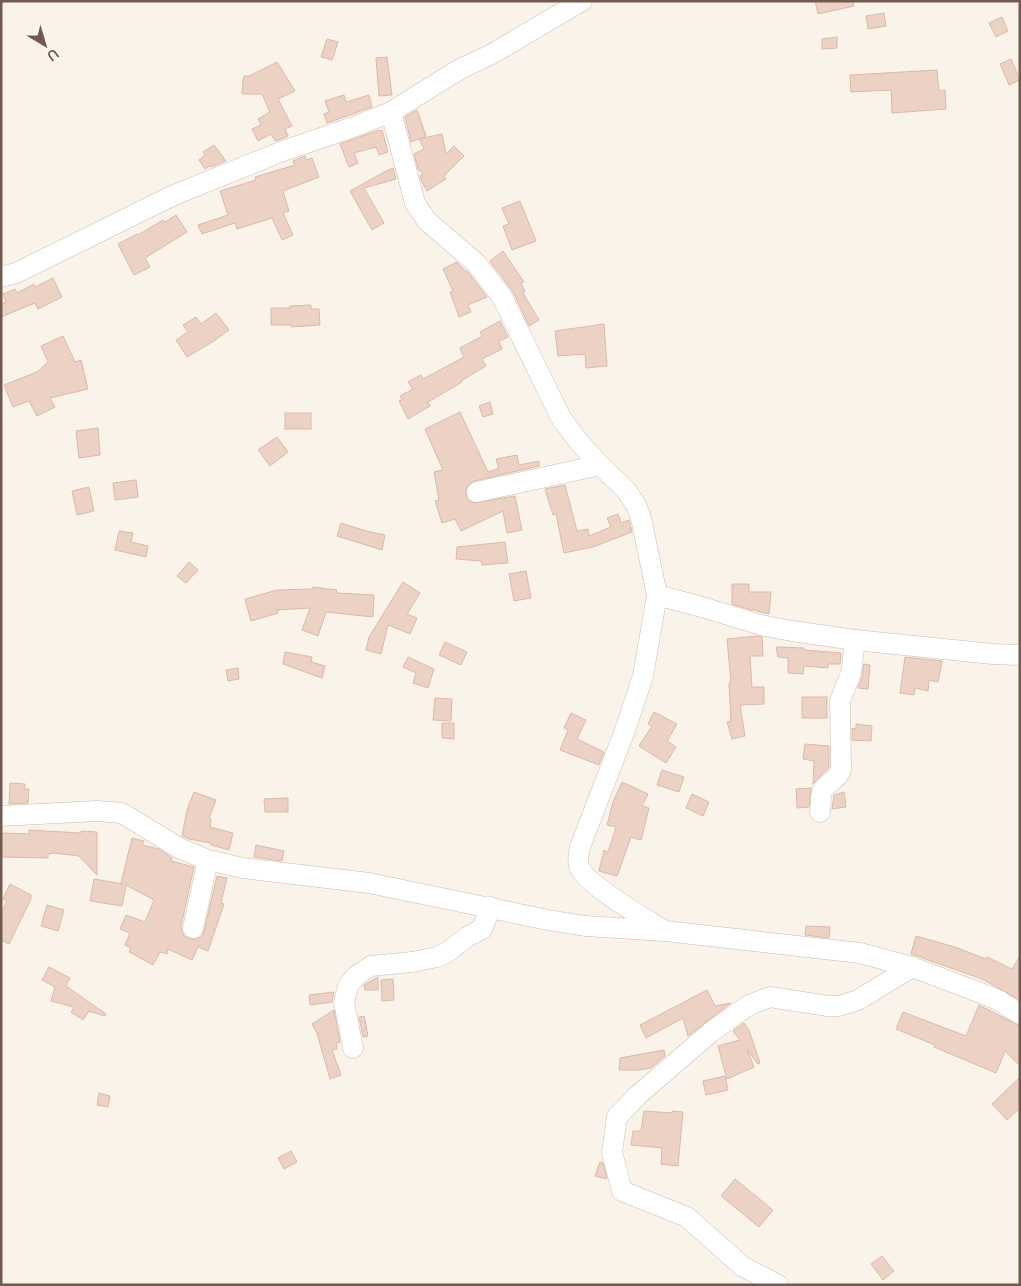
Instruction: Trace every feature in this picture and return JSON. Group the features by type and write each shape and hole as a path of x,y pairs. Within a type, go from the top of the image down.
{"street":[{"path":"1,277 16,273 174,195 283,151 391,112 460,69 490,55 582,1"},
{"path":"391,112 415,203 427,221 477,264 502,297 561,418 600,465 626,490 636,504 641,518 657,595 643,676 578,857 583,873 591,881 665,931"},
{"path":"477,492 600,465"},
{"path":"657,595 761,625 855,640 1020,655"},
{"path":"820,812 822,791 835,780 841,770 840,701 851,673 855,640"},
{"path":"1,816 97,811 122,813 179,848 208,860 266,871 369,883 586,926 665,931 860,953 912,967 992,998 1020,1014"},
{"path":"193,928 208,860"},
{"path":"353,1048 344,1002 348,986 356,976 371,966 412,962 437,957 446,953 467,937 482,929 492,907"},
{"path":"778,1285 742,1266 686,1217 622,1191 612,1152 617,1117 668,1068 686,1056 711,1032 749,1005 770,997 839,1006 858,1000 912,967"}],"building":[{"path":"815,1 853,1 854,6 818,14"},
{"path":"884,13 886,26 868,29 866,16"},
{"path":"1002,17 1008,31 996,37 989,23"},
{"path":"837,37 837,48 822,49 822,39"},
{"path":"327,39 338,42 332,60 321,57"},
{"path":"387,57 392,95 379,96 376,58"},
{"path":"1011,59 1020,80 1009,85 1000,64"},
{"path":"277,62 295,91 278,99 292,126 285,129 288,136 284,138 275,141 271,134 258,141 252,129 261,125 258,119 270,112 262,94 242,94 243,80 244,76 249,76"},
{"path":"937,70 939,91 945,90 946,109 892,113 891,90 851,92 850,75"},
{"path":"344,95 346,102 369,95 372,107 327,123 324,114 329,112 325,101"},
{"path":"417,110 426,136 411,142 405,117"},
{"path":"382,130 388,152 379,155 376,147 354,153 358,163 349,167 340,144"},
{"path":"442,134 446,154 454,146 464,156 444,176 446,179 427,191 420,176 423,174 418,169 414,154 424,149 419,139"},
{"path":"214,145 226,161 205,169 199,160 205,155 203,152"},
{"path":"305,156 306,160 312,158 319,177 283,191 289,211 283,213 293,235 282,240 272,218 237,229 235,223 202,234 198,225 228,215 220,191 256,180 255,177 295,165 293,161"},
{"path":"393,168 396,179 364,188 384,223 372,230 350,191"},
{"path":"520,201 536,241 512,250 503,226 509,224 502,208"},
{"path":"176,215 187,232 145,258 150,267 134,275 118,244"},
{"path":"503,251 524,282 521,283 525,292 523,293 539,320 529,326 513,292 490,261"},
{"path":"457,262 468,272 487,297 468,305 471,312 459,317 450,292 453,291 443,269"},
{"path":"53,278 62,297 38,309 35,303 1,317 1,304 6,302 3,294 15,289 17,293 34,284 35,287"},
{"path":"311,305 311,309 319,309 320,325 291,327 291,325 271,325 271,308"},
{"path":"216,313 229,330 187,357 176,340 188,332 183,325 196,317 201,324"},
{"path":"500,321 508,337 499,341 502,349 482,359 486,366 428,402 430,406 408,419 399,401 402,400 400,396 413,389 408,382 421,375 423,379 464,357 460,348 482,336 480,332"},
{"path":"604,324 607,366 586,368 585,354 558,356 555,331"},
{"path":"63,336 75,362 81,360 88,389 50,398 55,407 37,416 29,401 13,407 4,385 37,372 48,362 41,346"},
{"path":"490,402 493,414 483,417 479,406"},
{"path":"460,412 488,472 499,468 496,459 517,455 519,465 539,461 539,466 474,481 466,489 468,500 474,503 515,496 522,530 507,533 503,511 461,531 455,519 442,523 435,501 439,500 434,472 443,470 425,429"},
{"path":"285,413 311,413 311,429 285,429"},
{"path":"98,428 100,455 79,458 76,431"},
{"path":"277,437 288,452 270,466 258,450"},
{"path":"136,480 138,497 115,500 113,483"},
{"path":"565,485 577,531 588,529 589,536 611,527 607,518 618,514 621,523 629,520 632,532 593,547 564,553 556,514 553,515 545,489"},
{"path":"89,487 94,511 77,515 72,491"},
{"path":"341,523 385,535 382,550 337,536"},
{"path":"119,531 133,533 131,542 148,546 146,557 115,550"},
{"path":"505,542 508,563 482,565 481,561 456,559 457,547"},
{"path":"189,562 198,570 186,583 177,576"},
{"path":"526,571 531,598 514,601 509,574"},
{"path":"403,582 420,593 407,614 417,618 410,634 388,625 381,654 366,650 369,637"},
{"path":"732,584 749,584 749,592 771,592 769,614 732,604"},
{"path":"313,587 337,590 336,593 374,595 373,617 326,612 318,636 302,630 310,608 277,610 278,613 251,621 245,599 277,590 312,589"},
{"path":"762,637 763,656 750,656 752,687 764,687 764,704 740,705 745,736 732,739 727,722 731,721 729,683 731,682 727,639"},
{"path":"445,642 467,652 461,665 439,655"},
{"path":"776,647 804,648 804,650 841,653 840,664 828,664 828,668 804,666 803,674 788,673 788,658 778,657"},
{"path":"285,652 312,657 311,662 325,666 322,678 283,664"},
{"path":"408,657 434,669 428,688 413,683 416,673 403,667"},
{"path":"905,657 942,661 938,682 929,680 928,691 915,688 914,695 900,693"},
{"path":"864,664 870,665 868,689 858,688"},
{"path":"238,668 239,679 228,681 226,670"},
{"path":"802,697 827,697 827,718 802,718"},
{"path":"435,698 452,699 451,721 433,720"},
{"path":"654,712 677,724 667,741 676,747 666,763 639,746 652,726 648,724"},
{"path":"571,713 586,720 577,739 604,752 599,765 560,750 568,730 564,728"},
{"path":"442,723 454,723 454,739 442,738"},
{"path":"856,724 872,726 871,741 852,740 852,728 856,729"},
{"path":"805,744 829,746 829,767 813,784 814,761 803,759"},
{"path":"662,770 684,777 679,792 657,785"},
{"path":"622,782 648,794 642,806 649,808 641,840 631,837 617,876 599,871 604,850 608,852 616,827 607,825 613,802"},
{"path":"10,783 25,784 24,789 29,789 28,803 9,804"},
{"path":"811,788 809,807 797,808 796,789"},
{"path":"194,792 216,800 209,818 211,819 210,827 233,833 229,850 211,845 211,843 182,836 187,810"},
{"path":"844,792 846,807 832,809 834,795"},
{"path":"692,794 709,802 703,816 686,808"},
{"path":"288,798 288,812 265,812 264,799"},
{"path":"29,830 97,832 97,875 79,856 54,853 48,854 48,858 1,857 1,833 29,834"},
{"path":"132,838 144,841 142,845 159,849 172,858 171,861 194,867 181,926 185,937 197,939 202,936 217,876 227,878 221,903 224,904 208,951 198,947 192,960 168,949 167,954 160,952 153,965 129,952 131,948 125,945 130,933 120,929 126,915 145,922 154,900 126,885 122,906 90,901 94,879 123,884 121,883"},
{"path":"256,845 284,851 282,861 254,857"},
{"path":"10,884 31,895 31,899 9,944 1,940 1,913 7,901 3,899"},
{"path":"47,905 64,910 58,931 41,926"},
{"path":"806,926 830,927 829,938 805,935"},
{"path":"916,936 955,947 986,959 987,957 1012,969 1020,956 1020,1000 982,979 911,954"},
{"path":"49,967 70,978 66,986 106,1014 105,1016 89,1011 83,1020 71,1012 74,1007 51,1001 55,987 42,980"},
{"path":"378,977 378,990 365,990 364,985"},
{"path":"393,979 394,1000 382,1001 381,980"},
{"path":"707,990 715,1006 731,1003 688,1036 683,1018 646,1038 640,1025"},
{"path":"334,992 332,1002 310,1005 309,995"},
{"path":"979,1005 1020,1026 1020,1066 1005,1051 996,1073 896,1029 903,1012 966,1036"},
{"path":"334,1010 340,1042 336,1043 337,1049 332,1050 341,1075 330,1079 317,1033 312,1024"},
{"path":"364,1016 368,1036 363,1037 359,1017"},
{"path":"744,1023 749,1030 760,1063 758,1064 747,1049 754,1067 727,1079 718,1046 740,1040 733,1031"},
{"path":"664,1050 665,1056 651,1068 619,1070 620,1058"},
{"path":"725,1076 728,1090 706,1095 703,1081"},
{"path":"1020,1077 1020,1108 1007,1120 992,1104"},
{"path":"99,1093 110,1096 108,1107 97,1105"},
{"path":"644,1111 683,1112 678,1166 661,1164 662,1148 631,1145 633,1131 641,1131"},
{"path":"291,1151 297,1162 284,1169 278,1158"},
{"path":"600,1162 603,1163 607,1179 595,1176"},
{"path":"735,1179 773,1210 759,1227 721,1196"},
{"path":"882,1256 894,1271 883,1280 871,1264"}]}
